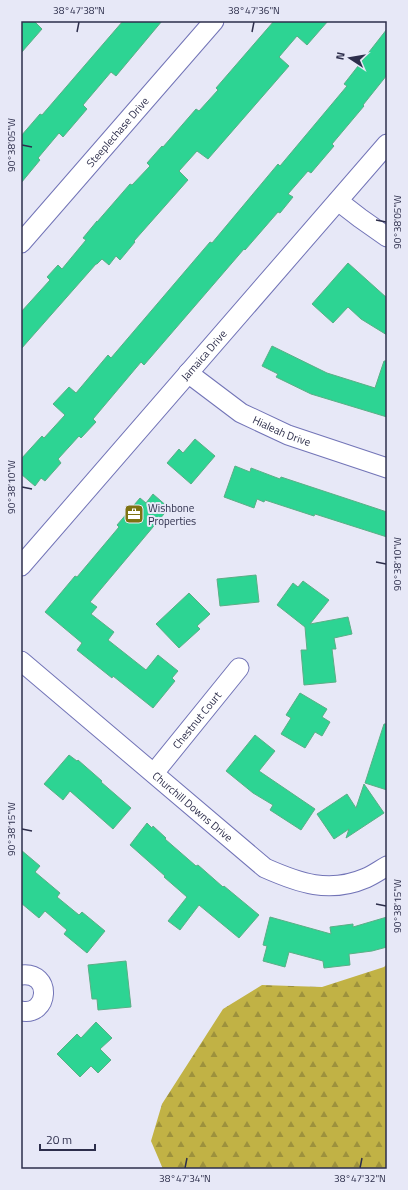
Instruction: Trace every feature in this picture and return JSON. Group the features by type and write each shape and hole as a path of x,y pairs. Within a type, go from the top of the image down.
{"street":[{"name":"Steeplechase Drive","path":"21,243 214,21"},
{"name":"Jamaica Drive","path":"21,566 387,144"},
{"path":"338,201 387,237"},
{"name":"Hialeah Drive","path":"188,373 241,413 288,435 387,468"},
{"name":"Churchill Downs Drive","path":"21,661 265,868 291,880 321,886 347,884 367,878 387,866"},
{"name":"Chestnut Court","path":"154,773 239,668"},
{"path":"21,975 28,974 34,976 39,980 44,992 41,1004 31,1011 21,1011"}],"green space":[{"path":"387,964 387,1169 163,1169 151,1141 162,1104 223,1009 262,985 322,987 384,967"}],"building":[{"path":"21,21 34,21 42,29 21,53"},
{"path":"123,21 162,21 116,76 111,72 83,105 87,109 63,137 59,133 38,158 40,160 21,183 21,136 40,114 42,115"},
{"path":"274,21 328,21 307,45 297,36 279,57 289,66 208,159 197,151 179,171 188,180 134,241 135,242 120,260 116,256 109,265 102,259 96,264 21,349 21,312 50,280 47,277 58,265 62,269 86,240 83,238 97,221 130,184 132,185 150,166 147,163 196,109 199,111 218,90 216,88"},
{"path":"387,29 387,75 363,105 364,106 332,144 334,146 311,173 308,171 288,194 293,197 280,213 278,212 245,250 244,249 144,365 141,362 93,419 96,422 81,438 79,436 58,459 61,463 45,481 41,478 35,486 21,474 21,459 42,436 44,438 65,415 53,404 69,387 76,393 108,355 111,358 210,242 212,243 278,164 280,166 347,86 344,84"},
{"path":"348,263 387,298 387,335 361,319 348,307 333,323 312,304"},
{"path":"272,346 327,373 375,388 384,361 387,361 387,417 311,394 276,377 278,374 262,366"},
{"path":"195,439 215,456 191,484 167,463 179,449 183,453"},
{"path":"235,466 250,472 251,468 280,479 281,477 387,512 387,537 265,500 264,502 257,499 254,508 224,497"},
{"path":"153,494 169,508 90,602 97,607 91,614 114,632 108,640 146,670 158,655 178,671 172,678 175,681 153,708 77,650 82,643 45,612 119,527 117,525 140,498 146,503"},
{"path":"256,575 259,602 220,606 217,579"},
{"path":"303,581 329,600 310,624 348,617 352,634 334,638 336,649 332,649 336,682 304,685 301,650 307,650 305,627 277,605 293,583 298,587"},
{"path":"189,593 210,614 197,626 200,629 179,648 156,624"},
{"path":"300,693 327,709 322,717 330,722 322,736 315,732 305,748 281,734 291,718 286,715"},
{"path":"384,724 387,724 387,790 365,783"},
{"path":"255,735 275,751 259,771 315,809 301,830 270,810 273,805 253,793 226,771"},
{"path":"69,755 77,761 78,760 131,808 113,829 70,791 63,800 44,784"},
{"path":"364,784 384,813 346,838 349,829 334,839 317,814 347,794 356,808"},
{"path":"147,823 152,828 153,826 166,838 165,839 196,866 198,865 259,915 239,938 199,905 180,930 168,921 187,897 130,845"},
{"path":"21,850 40,866 35,872 60,893 57,897 79,915 82,912 105,931 87,953 64,934 67,930 45,911 39,918 21,903"},
{"path":"270,917 331,934 330,927 353,924 353,927 387,917 387,947 372,951 349,954 350,965 324,968 323,961 289,952 285,967 263,961 267,946 263,945"},
{"path":"126,961 131,1007 98,1010 97,999 92,999 88,965"},
{"path":"96,1022 112,1038 100,1049 111,1060 98,1073 91,1066 80,1077 57,1054 77,1034 81,1038"}],"place":[{"name":"Wishbone Properties","path":"134,514"}]}
